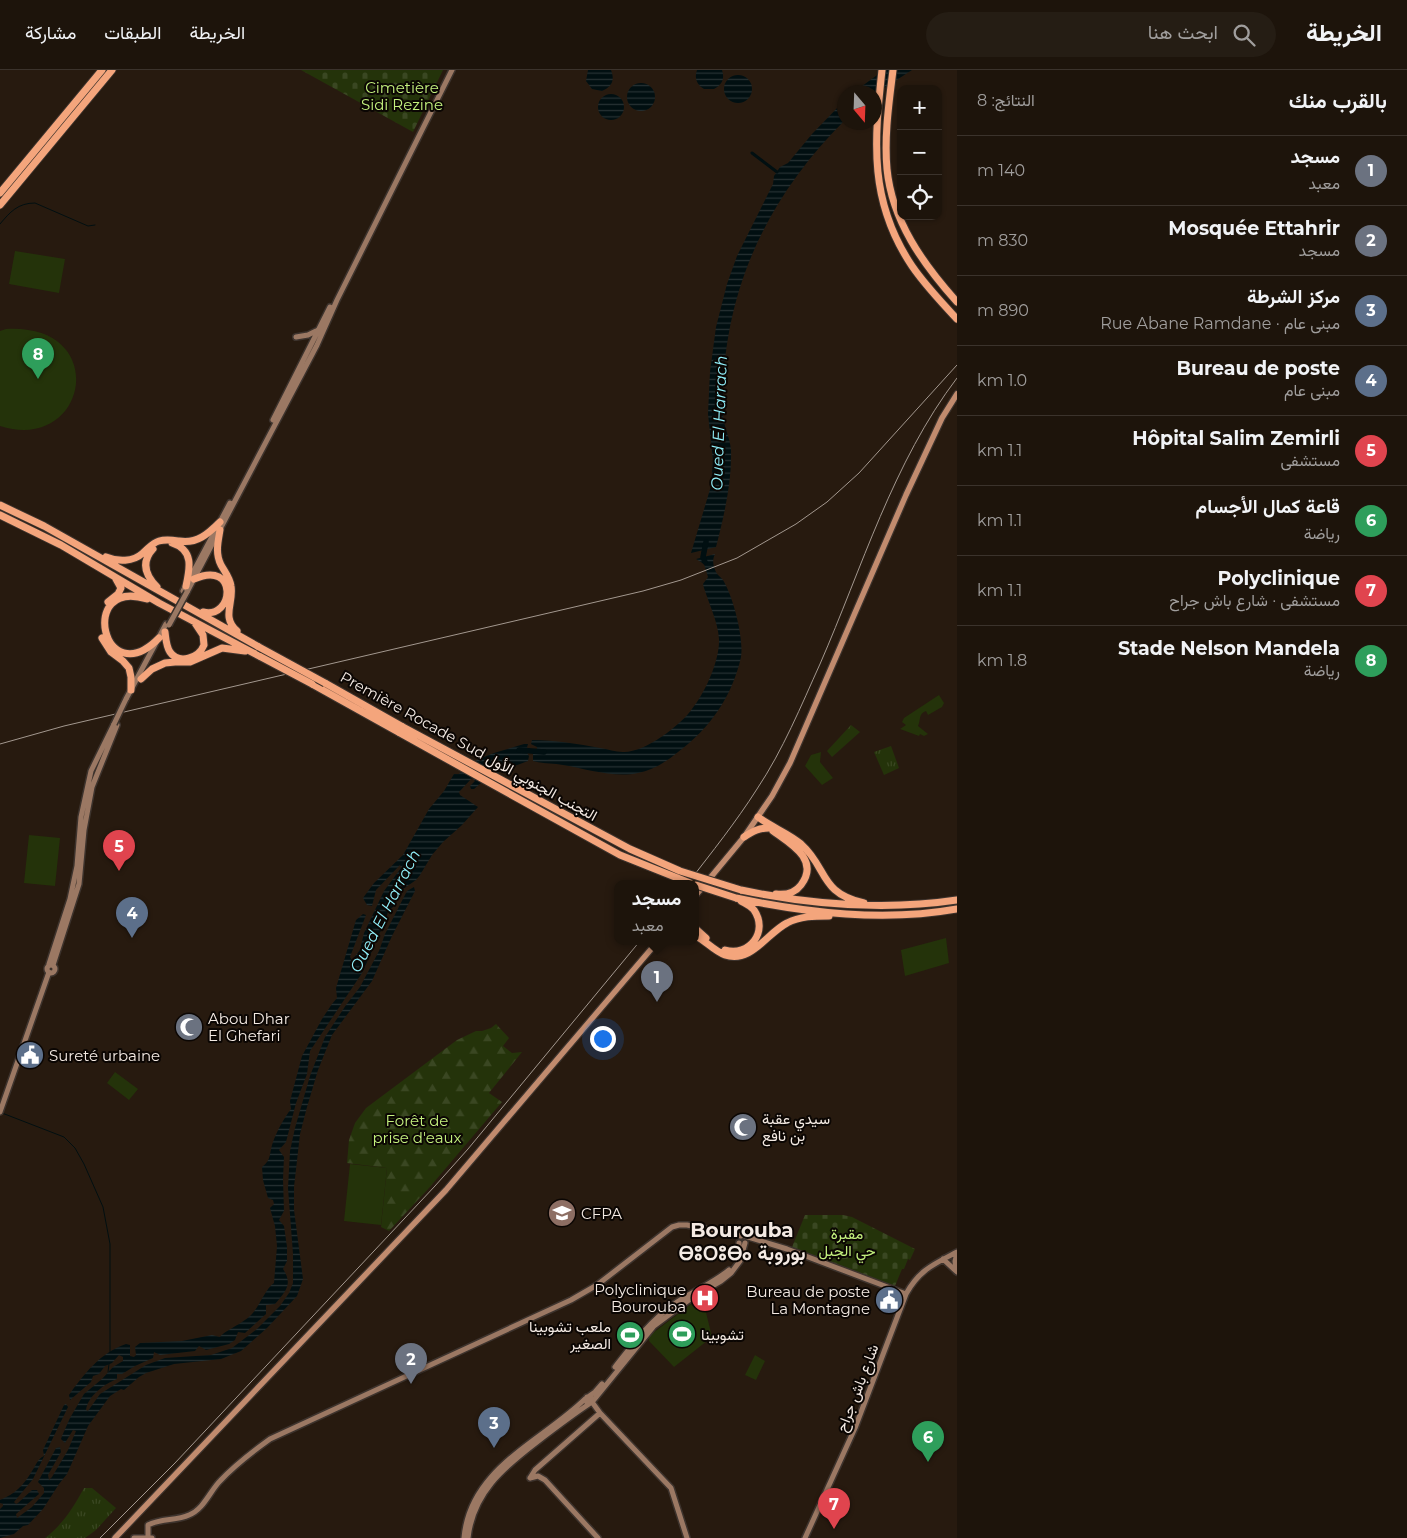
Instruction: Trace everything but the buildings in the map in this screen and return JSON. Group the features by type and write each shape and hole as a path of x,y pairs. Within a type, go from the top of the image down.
{"highway":[{"path":"0,193 102,70"},
{"path":"0,205 112,70"},
{"path":"882,70 877,117 876,162 882,201 888,221 909,261 926,284 957,319"},
{"path":"893,70 886,144 887,170 894,203 912,244 924,262 957,302"},
{"name":"Première Rocade Sud التجنب الجنوبي الأول","path":"0,505 92,552 325,683 401,730 620,855 682,880"},
{"name":"Première Rocade Sud التجنب الجنوبي الأول","path":"0,515 61,545 159,603 312,684 630,850 680,871 741,890 802,902 879,906 941,902 957,899"},
{"path":"92,552 114,560 130,559 141,555 153,544 161,540 189,542 220,526"},
{"path":"220,526 217,543 218,556 231,588 228,619 235,630 259,647"},
{"path":"164,594 149,580 145,569 148,555 159,545 165,543 173,544 186,552 190,564 185,590"},
{"path":"192,609 206,613 215,612 224,603 227,594 224,582 217,576 207,574 194,579"},
{"path":"114,577 121,588 103,610 100,624 101,632 111,652 129,668 132,677 131,690"},
{"path":"159,603 135,596 124,597 109,607 104,620 107,637 114,647 122,652 142,651 152,646 159,638"},
{"path":"167,627 167,646 173,656 183,659 195,656 202,649 204,640 201,631 189,618"},
{"path":"141,679 159,665 190,662 222,648 251,652"},
{"path":"741,890 782,895 792,893 806,879 808,869 805,859 798,848 757,819"},
{"path":"757,819 802,844 826,880 838,893 850,900 879,906"},
{"path":"744,837 760,828 769,828"},
{"path":"699,886 736,898 772,905 825,912 874,915"},
{"path":"699,932 722,949 730,951 737,952 752,944 758,936 758,921 754,911 736,898"},
{"path":"699,938 716,951 727,956 739,957 749,954 778,928 805,917 907,914 957,910"}],"main road":[{"path":"185,590 194,579 312,341 450,70"},
{"path":"0,1112 49,972 54,971 51,965 79,884 84,830 92,787 115,724 141,679 185,590 316,346 336,300 450,70"},
{"path":"296,337 308,336 318,330"},
{"path":"699,891 757,819 790,763 841,649 906,495 942,418 957,394"},
{"path":"128,700 131,690 167,627"},
{"path":"115,1538 446,1190 655,945"},
{"path":"148,1538 148,1525 154,1522 190,1515 202,1505 218,1483 238,1463 270,1439 571,1300 597,1285 672,1226 687,1226 733,1234 742,1240 752,1238 788,1249 906,1294"},
{"path":"466,1538 466,1523 471,1510 492,1474 601,1385 652,1322 675,1304 729,1270 739,1255 742,1240"},
{"path":"466,1538 477,1506 485,1490 497,1475 512,1461 591,1402 654,1326 693,1297 721,1281 731,1272 740,1261 742,1240"},
{"path":"957,1253 955,1261 957,1272"},
{"name":"شارع باش جراح","path":"805,1538 855,1428 906,1294 915,1278 924,1270 957,1253"},
{"path":"943,1259 957,1272"},
{"path":"587,1397 591,1397 591,1402 600,1413 671,1488 687,1538"},
{"path":"598,1538 545,1480 538,1476 530,1478 535,1470 600,1413"},
{"path":"134,1538 152,1538"}],"green space":[{"name":"Cimetière Sidi Rezine","path":"301,70 443,70 413,132"},
{"path":"15,251 65,259 59,293 9,284"},
{"path":"6,329 40,333 62,346 74,364 76,386 69,406 53,422 30,430 0,426 0,331"},
{"path":"939,695 944,703 942,707 928,715 926,711 920,717 918,726 928,734 924,736 920,734 919,736 900,729 906,725 902,722 904,718"},
{"path":"851,725 860,732 832,757 827,751"},
{"path":"891,746 899,768 884,775 874,752"},
{"path":"821,752 820,762 833,778 822,785 805,766 811,755"},
{"path":"29,835 60,838 55,886 24,883"},
{"path":"946,938 949,963 905,976 901,950"},
{"name":"Forêt de prise d'eaux","path":"496,1024 509,1038 503,1046 512,1053 522,1052 489,1093 502,1102 429,1188 389,1231 381,1227 387,1168 347,1163 349,1140 355,1123 366,1108 457,1040 476,1031 491,1028"},
{"path":"115,1072 138,1089 129,1100 107,1083"},
{"path":"350,1164 387,1168 381,1225 344,1221"},
{"name":"مقبرة حي الجبل","path":"805,1215 843,1215 852,1217 915,1249 910,1260 908,1259 904,1269 902,1269 895,1286 792,1247"},
{"name":"تشوبينا","path":"691,1304 696,1310 704,1304 712,1337 674,1367 649,1341 649,1336"},
{"path":"755,1355 765,1361 756,1380 745,1375"},
{"path":"84,1488 92,1488 116,1508 96,1530 85,1538 45,1538 67,1515"}],"water":[{"path":"588,70 611,70 613,80 602,91 592,89 586,81"},
{"path":"697,70 722,70 722,81 714,89 704,89 697,81"},
{"path":"884,70 912,70 882,89 882,85 864,85"},
{"path":"738,75 748,79 752,89 748,99 738,103 728,99 724,89 728,79"},
{"path":"641,83 651,87 655,97 651,107 641,111 631,107 627,97 631,87"},
{"path":"611,94 620,98 624,107 620,116 611,120 602,116 598,107 602,98"},
{"path":"837,108 837,129 791,184 770,218 752,254 739,291 729,330 724,371 723,418 731,450 727,499 716,547 691,553 711,486 713,460 708,414 710,372 716,327 727,284 737,256 773,184 774,176 780,167 788,163"},
{"path":"715,554 714,568 727,587 737,617 741,639 741,657 726,698 710,722 690,743 669,759 644,772 610,774 533,761 533,750 537,751 537,747 531,744 532,740 566,742 620,752 632,751 661,737 686,716 707,685 719,647 717,626 703,584 708,577 704,564 696,559"},
{"path":"528,744 526,751 529,756 528,761 501,771 474,789 471,789 470,786 475,781 472,778 459,792 460,795 478,807 443,842 416,880 403,889 393,907 388,910 382,929 370,944 372,951 362,973 310,1051 307,1074 296,1103 286,1142 279,1150 284,1157 284,1211 279,1220 284,1226 287,1247 287,1261 283,1269 288,1279 285,1291 275,1304 266,1305 266,1314 245,1333 238,1332 235,1340 229,1344 206,1350 199,1346 195,1351 160,1355 154,1352 153,1358 122,1374 117,1374 117,1379 102,1387 93,1395 86,1410 88,1411 100,1394 146,1365 165,1358 211,1355 232,1348 257,1329 280,1306 289,1293 293,1283 293,1254 288,1188 290,1151 310,1076 325,1037 360,987 407,891 414,887 415,891 372,981 332,1035 318,1070 307,1107 300,1134 294,1187 294,1210 303,1279 297,1296 267,1328 241,1351 221,1359 174,1364 146,1373 124,1390 121,1389 110,1396 88,1426 67,1474 43,1509 28,1525 23,1526 14,1534 0,1538 0,1509 3,1504 0,1503 0,1500 10,1495 26,1481 38,1461 44,1456 43,1450 64,1405 66,1404 68,1407 33,1479 14,1502 18,1503 32,1490 37,1490 39,1494 16,1514 17,1518 32,1507 44,1493 44,1488 38,1482 56,1448 60,1447 61,1452 48,1475 49,1480 68,1450 76,1431 73,1430 65,1443 61,1439 70,1418 84,1394 113,1367 123,1361 123,1357 119,1355 112,1363 105,1366 99,1374 93,1376 91,1382 70,1400 69,1395 101,1358 126,1344 130,1345 130,1356 134,1357 136,1355 135,1347 140,1343 182,1341 212,1335 220,1337 250,1316 274,1283 277,1246 275,1226 270,1208 274,1204 273,1200 268,1198 262,1167 270,1156 272,1146 283,1120 291,1109 290,1101 302,1056 322,1019 337,998 336,988 356,920 363,914 366,915 350,957 352,960 360,950 364,933 384,891 401,868 400,865 376,890 372,906 367,905 363,898 374,883 403,855 429,809 444,791 454,774 459,774 467,765 479,759"}],"waterway":[{"path":"752,153 777,172"},
{"path":"0,224 19,206 35,203 88,226 95,225"},
{"name":"Oued El Harrach","path":"705,562 703,557 706,542"},
{"name":"Oued El Harrach","path":"519,750 544,752"},
{"path":"2,1113 64,1137 75,1148 84,1164 103,1207 110,1244 110,1352"},
{"path":"108,1372 109,1364"}],"railway":[{"path":"0,744 64,726 643,591 681,580 737,558 796,524 827,502 859,473 957,365"},
{"path":"690,880 741,813 775,759 820,664 880,516 897,480 934,410 957,378"},
{"path":"100,1538 175,1463 435,1186 468,1149 637,945"}],"place":[{"name":"Stade Nelson Mandela","path":"38,379"},
{"name":"Hôpital Salim Zemirli","path":"119,871"},
{"name":"Bureau de poste","path":"132,938"},
{"name":"مسجد","path":"657,1002"},
{"name":"Abou Dhar El Ghefari","path":"189,1027"},
{"name":"Sureté urbaine","path":"30,1055"},
{"name":"سيدي عقبة بن نافع","path":"743,1127"},
{"name":"CFPA","path":"562,1213"},
{"name":"Polyclinique Bourouba","path":"705,1298"},
{"name":"Bureau de poste La Montagne","path":"889,1300"},
{"name":"تشوبينا","path":"682,1334"},
{"name":"ملعب تشوبينا الصغير","path":"630,1335"},
{"name":"Mosquée Ettahrir","path":"411,1384"},
{"name":"مركز الشرطة","path":"494,1448"},
{"name":"قاعة كمال الأجسام","path":"928,1462"},
{"name":"Polyclinique","path":"834,1529"}],"district":[{"name":"Bourouba ⴱⵓⵔⵓⴱⴰ بوروبة","path":"742,1242"}]}
